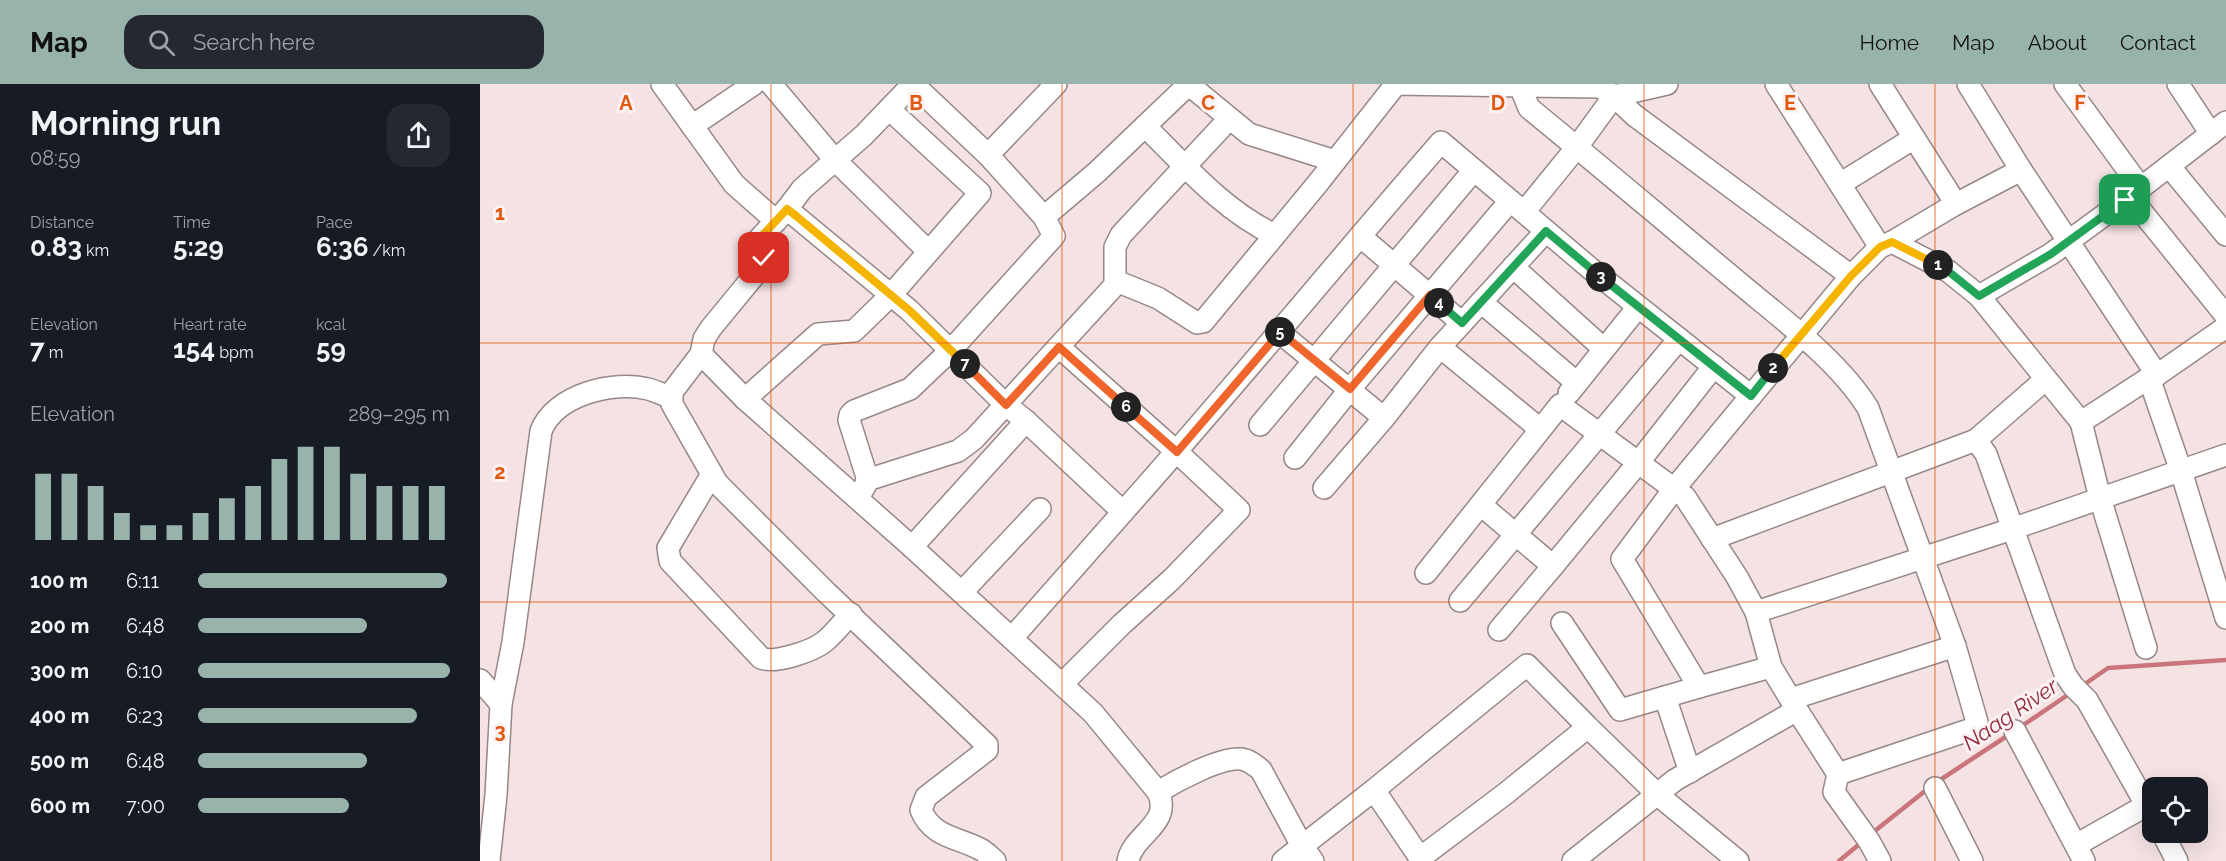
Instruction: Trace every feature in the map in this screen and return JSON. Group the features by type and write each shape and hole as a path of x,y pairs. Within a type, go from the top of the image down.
{"street":[{"path":"663,84 734,184 781,215 891,295 1122,512"},
{"path":"692,126 754,84"},
{"path":"771,84 835,160 928,251"},
{"path":"862,489 850,415 854,411 910,388 951,350 1054,236 1044,218 988,155 913,84 864,135 802,189 759,242 764,255 762,266 711,328 704,339 701,354 672,392 670,398 712,474 722,487 987,745 987,750 926,797 921,810 931,826 939,833 983,851 995,861"},
{"path":"988,155 1056,84"},
{"path":"1044,218 1097,172 1188,84 1249,134 1335,161"},
{"path":"1112,287 1158,298 1199,324 1275,235 1396,84 1600,87 1614,96 1634,115 1851,276"},
{"path":"1295,458 1430,295 1577,147 1614,96 1666,84"},
{"path":"1776,84 1840,184 1886,244 1948,271 1979,296 2081,422 2100,498 2146,648"},
{"path":"1880,84 1956,204"},
{"path":"1968,84 2153,376 2226,618"},
{"path":"2065,84 2135,192 2226,316"},
{"path":"1979,296 2068,241 2218,128 2178,84"},
{"path":"1520,86 1529,108 1801,335 1859,393 1868,408 1955,646 1977,722 1972,729 1838,774"},
{"path":"745,399 818,334 854,331 891,295 980,193 889,109"},
{"path":"862,489 958,451 974,439 1112,287 1115,248 1121,235 1229,119"},
{"path":"1145,126 1186,167 1241,216 1275,235"},
{"path":"1840,184 1914,138"},
{"path":"1012,638 1177,452 1441,142 1638,307 1751,396"},
{"path":"2169,166 2226,235"},
{"path":"1260,425 1474,170"},
{"path":"1699,687 1622,559 1674,489 1851,276 1886,244 2021,170"},
{"path":"1324,488 1384,418 1440,347 1546,231"},
{"path":"1360,236 1462,323"},
{"path":"1513,267 1604,349"},
{"path":"1480,302 1577,383"},
{"path":"1426,573 1638,307"},
{"path":"2081,422 2226,327"},
{"path":"1279,332 1384,418"},
{"path":"1460,601 1679,339"},
{"path":"1059,347 1239,510 1172,579 1122,624 1062,684"},
{"path":"1440,347 1540,429"},
{"path":"701,354 745,399 862,489 912,546 1093,713 1158,792 1162,808 1153,827 1134,845 1128,861"},
{"path":"1499,630 1638,463 1714,366"},
{"path":"1712,539 1976,440 2046,379"},
{"path":"489,861 501,704 513,642 539,443 544,421 575,398 595,391 622,387 647,389 670,398"},
{"path":"1560,405 1685,497 1756,612 1771,667 1838,774 1834,792 1863,832 1880,861"},
{"path":"912,546 1026,421"},
{"path":"974,439 993,457"},
{"path":"1976,440 1986,454 2069,680 2087,700 2142,796"},
{"path":"1756,612 2012,529 2226,455"},
{"path":"712,474 668,548 668,554 670,561 761,658 774,660 809,650 825,641 851,614"},
{"path":"1481,505 1553,566"},
{"path":"962,592 1040,509"},
{"path":"1562,623 1620,710 1771,667"},
{"path":"1573,861 1675,780 1794,705 1955,646"},
{"path":"1283,861 1307,854 1374,790 1527,665 1658,795 1729,858"},
{"path":"480,680 501,704"},
{"path":"1665,697 1690,772"},
{"path":"1374,790 1420,858 1588,727"},
{"path":"2015,731 2080,853 2142,815"},
{"path":"1158,792 1191,773 1232,760 1240,759 1251,762 1261,770 1307,854"},
{"path":"1935,788 1972,861"},
{"path":"2168,843 2177,861"}],"waterway":[{"name":"Naag River","path":"2082,686 2108,668 2226,660"},
{"name":"Naag River","path":"2019,728 2072,692"},
{"name":"Naag River","path":"1937,782 2010,734"},
{"name":"Naag River","path":"1871,834 1930,787"},
{"name":"Naag River","path":"1839,861 1862,842"}],"route":[{"path":"764,258 760,238 787,209 909,310 1006,405 1059,347 1177,452 1279,332 1350,389 1430,295 1462,323 1546,231 1751,396 1851,276 1880,247 1892,242 1948,271 1979,296 2051,254 2125,200"}]}
